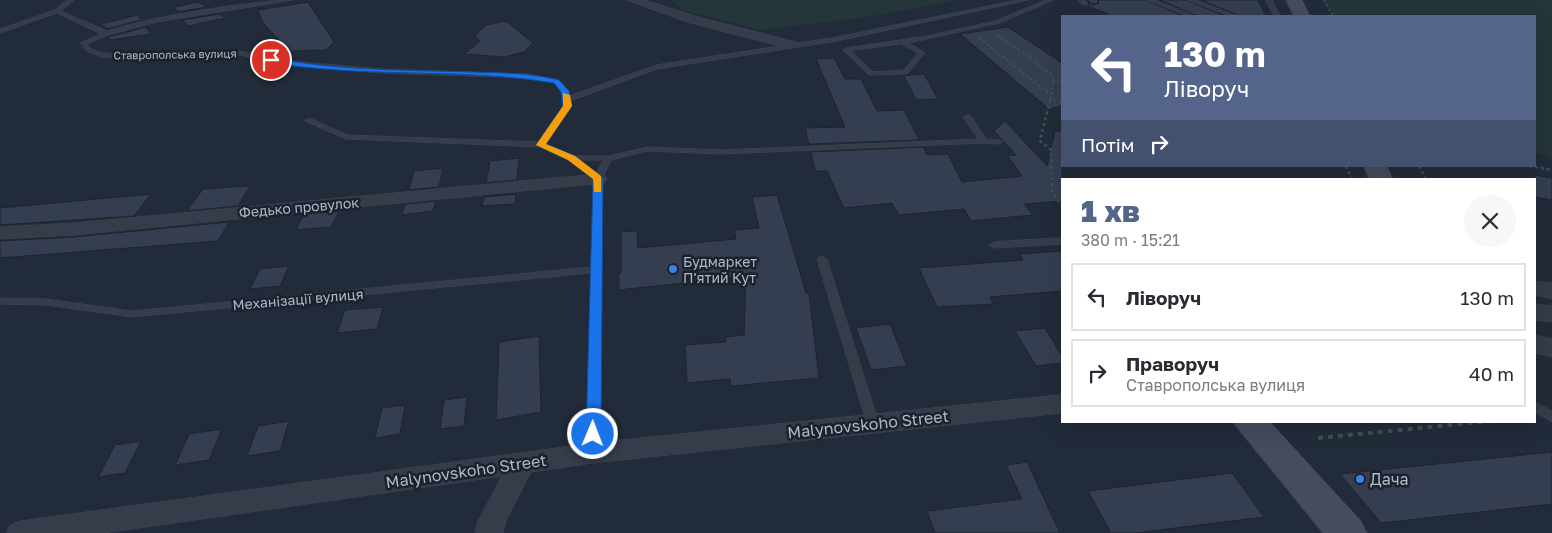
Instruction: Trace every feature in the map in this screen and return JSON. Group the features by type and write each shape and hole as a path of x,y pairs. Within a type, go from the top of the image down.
{"main road":[{"path":"1293,0 1301,15"},
{"path":"1250,423 1347,533"}],"street":[{"path":"633,0 691,19 791,45"},
{"name":"Федько провулок","path":"0,233 74,229 598,178"},
{"path":"1536,288 1552,291"},
{"path":"1536,312 1552,314"},
{"path":"1536,344 1552,348"},
{"path":"1536,356 1552,353"},
{"name":"Malynovskoho Street","path":"34,532 593,452 1061,404"},
{"path":"489,533 492,521 522,463"}],"lane":[{"path":"0,32 57,11 71,0"},
{"name":"Ставрополська вулиця","path":"290,0 196,13 105,33 83,44 89,50 101,55 135,56 235,52 289,64 382,71 528,76 557,81 565,91 566,100"},
{"path":"541,145 567,106 566,100 656,67 838,39 1025,0"},
{"path":"903,42 922,54 906,72 871,74 846,50 903,42 997,22 1051,0"},
{"path":"1150,0 1189,15"},
{"path":"1191,0 1231,15"},
{"path":"1269,0 1276,15"},
{"path":"57,11 105,33"},
{"path":"967,116 984,141"},
{"path":"310,121 346,137 541,145 572,158 598,178"},
{"path":"572,158 608,158 648,149 721,152 984,141 998,142"},
{"path":"593,452 598,178 608,158"},
{"path":"994,245 1061,241"},
{"path":"822,259 873,424"},
{"name":"Механізації вулиця","path":"0,301 46,302 132,314 596,270"},
{"path":"1536,407 1552,417"}],"path":[{"path":"1324,0 1332,15"},
{"path":"983,25 1034,60 1053,77 1054,81 1040,141 1051,150 1052,192 1061,205"},
{"path":"968,29 1051,95"},
{"path":"1054,81 1061,82"},
{"path":"1050,100 1061,102"},
{"path":"1535,167 1552,170"},
{"path":"1318,438 1472,423"}],"shaded area":[{"path":"671,0 959,0 861,18 760,30 682,10"},
{"path":"1324,0 1552,0 1552,159 1536,152 1536,15 1332,15"}],"building":[{"path":"1087,0 1092,5 1099,3 1098,0 1145,0 1181,15 1108,15 1088,6 1090,4"},
{"path":"1160,0 1186,0 1223,15 1195,15"},
{"path":"1201,0 1258,0 1266,15 1238,15"},
{"path":"198,2 207,7 178,12 174,7"},
{"path":"308,2 334,42 326,50 289,51 263,23 258,10"},
{"path":"219,14 226,18 188,26 183,20"},
{"path":"138,15 141,20 107,29 101,24"},
{"path":"506,21 533,43 524,52 504,57 464,54 480,41 475,36 486,25"},
{"path":"146,27 151,34 110,40 108,37"},
{"path":"1008,27 1061,62 1061,106 1049,109 960,34"},
{"path":"834,58 845,79 861,79 877,111 904,110 919,140 809,144 805,128 845,127 816,59"},
{"path":"924,74 938,99 916,100 904,76"},
{"path":"1005,121 1047,166 1055,131 1061,131 1061,201 1024,204 1033,215 971,221 964,209 899,215 892,203 844,208 827,171 815,171 811,152 923,147 927,155 948,154 962,182 1022,176 1008,156 1016,155 994,131"},
{"path":"519,158 517,180 486,183 490,161"},
{"path":"443,168 439,187 409,190 414,171"},
{"path":"1535,175 1552,178 1552,200 1536,197"},
{"path":"250,186 238,206 187,211 203,189"},
{"path":"151,194 134,216 0,225 0,208"},
{"path":"516,194 515,204 482,206 484,197"},
{"path":"777,195 806,293 809,293 819,378 731,386 730,379 687,383 685,345 726,342 725,337 744,335 746,276 619,290 621,232 637,231 638,248 736,239 734,230 759,228 752,197"},
{"path":"436,201 433,211 402,215 405,204"},
{"path":"339,211 331,227 296,230 304,214"},
{"path":"229,222 218,241 0,258 0,241 74,237"},
{"path":"1061,251 1061,291 990,297 993,304 937,307 919,268 1023,260 1020,254"},
{"path":"289,266 280,286 250,289 260,269"},
{"path":"383,307 377,329 337,333 345,310"},
{"path":"890,324 907,366 871,370 856,328"},
{"path":"1045,328 1061,354 1061,363 1036,366 1015,331"},
{"path":"539,336 541,412 496,420 499,342"},
{"path":"467,397 464,426 440,429 444,400"},
{"path":"405,405 400,434 375,438 382,408"},
{"path":"289,421 280,451 247,456 258,426"},
{"path":"222,429 209,460 175,465 189,434"},
{"path":"141,441 125,473 98,477 115,445"},
{"path":"1552,452 1552,504 1381,523 1340,474"},
{"path":"1027,462 1060,533 935,533 927,511 1022,499 1006,465"},
{"path":"1232,473 1264,517 1135,533 1111,533 1088,491"}],"slow traffic":[{"path":"566,95 567,106 541,145 572,158 598,178 598,190"}],"place":[{"name":"Будмаркет П'ятий Кут","path":"673,269"},
{"name":"Дача","path":"1360,479"}],"route":[{"path":"271,60 289,64 382,71 528,76 557,81 565,91 567,106 541,145 572,158 598,178 593,434"}]}
